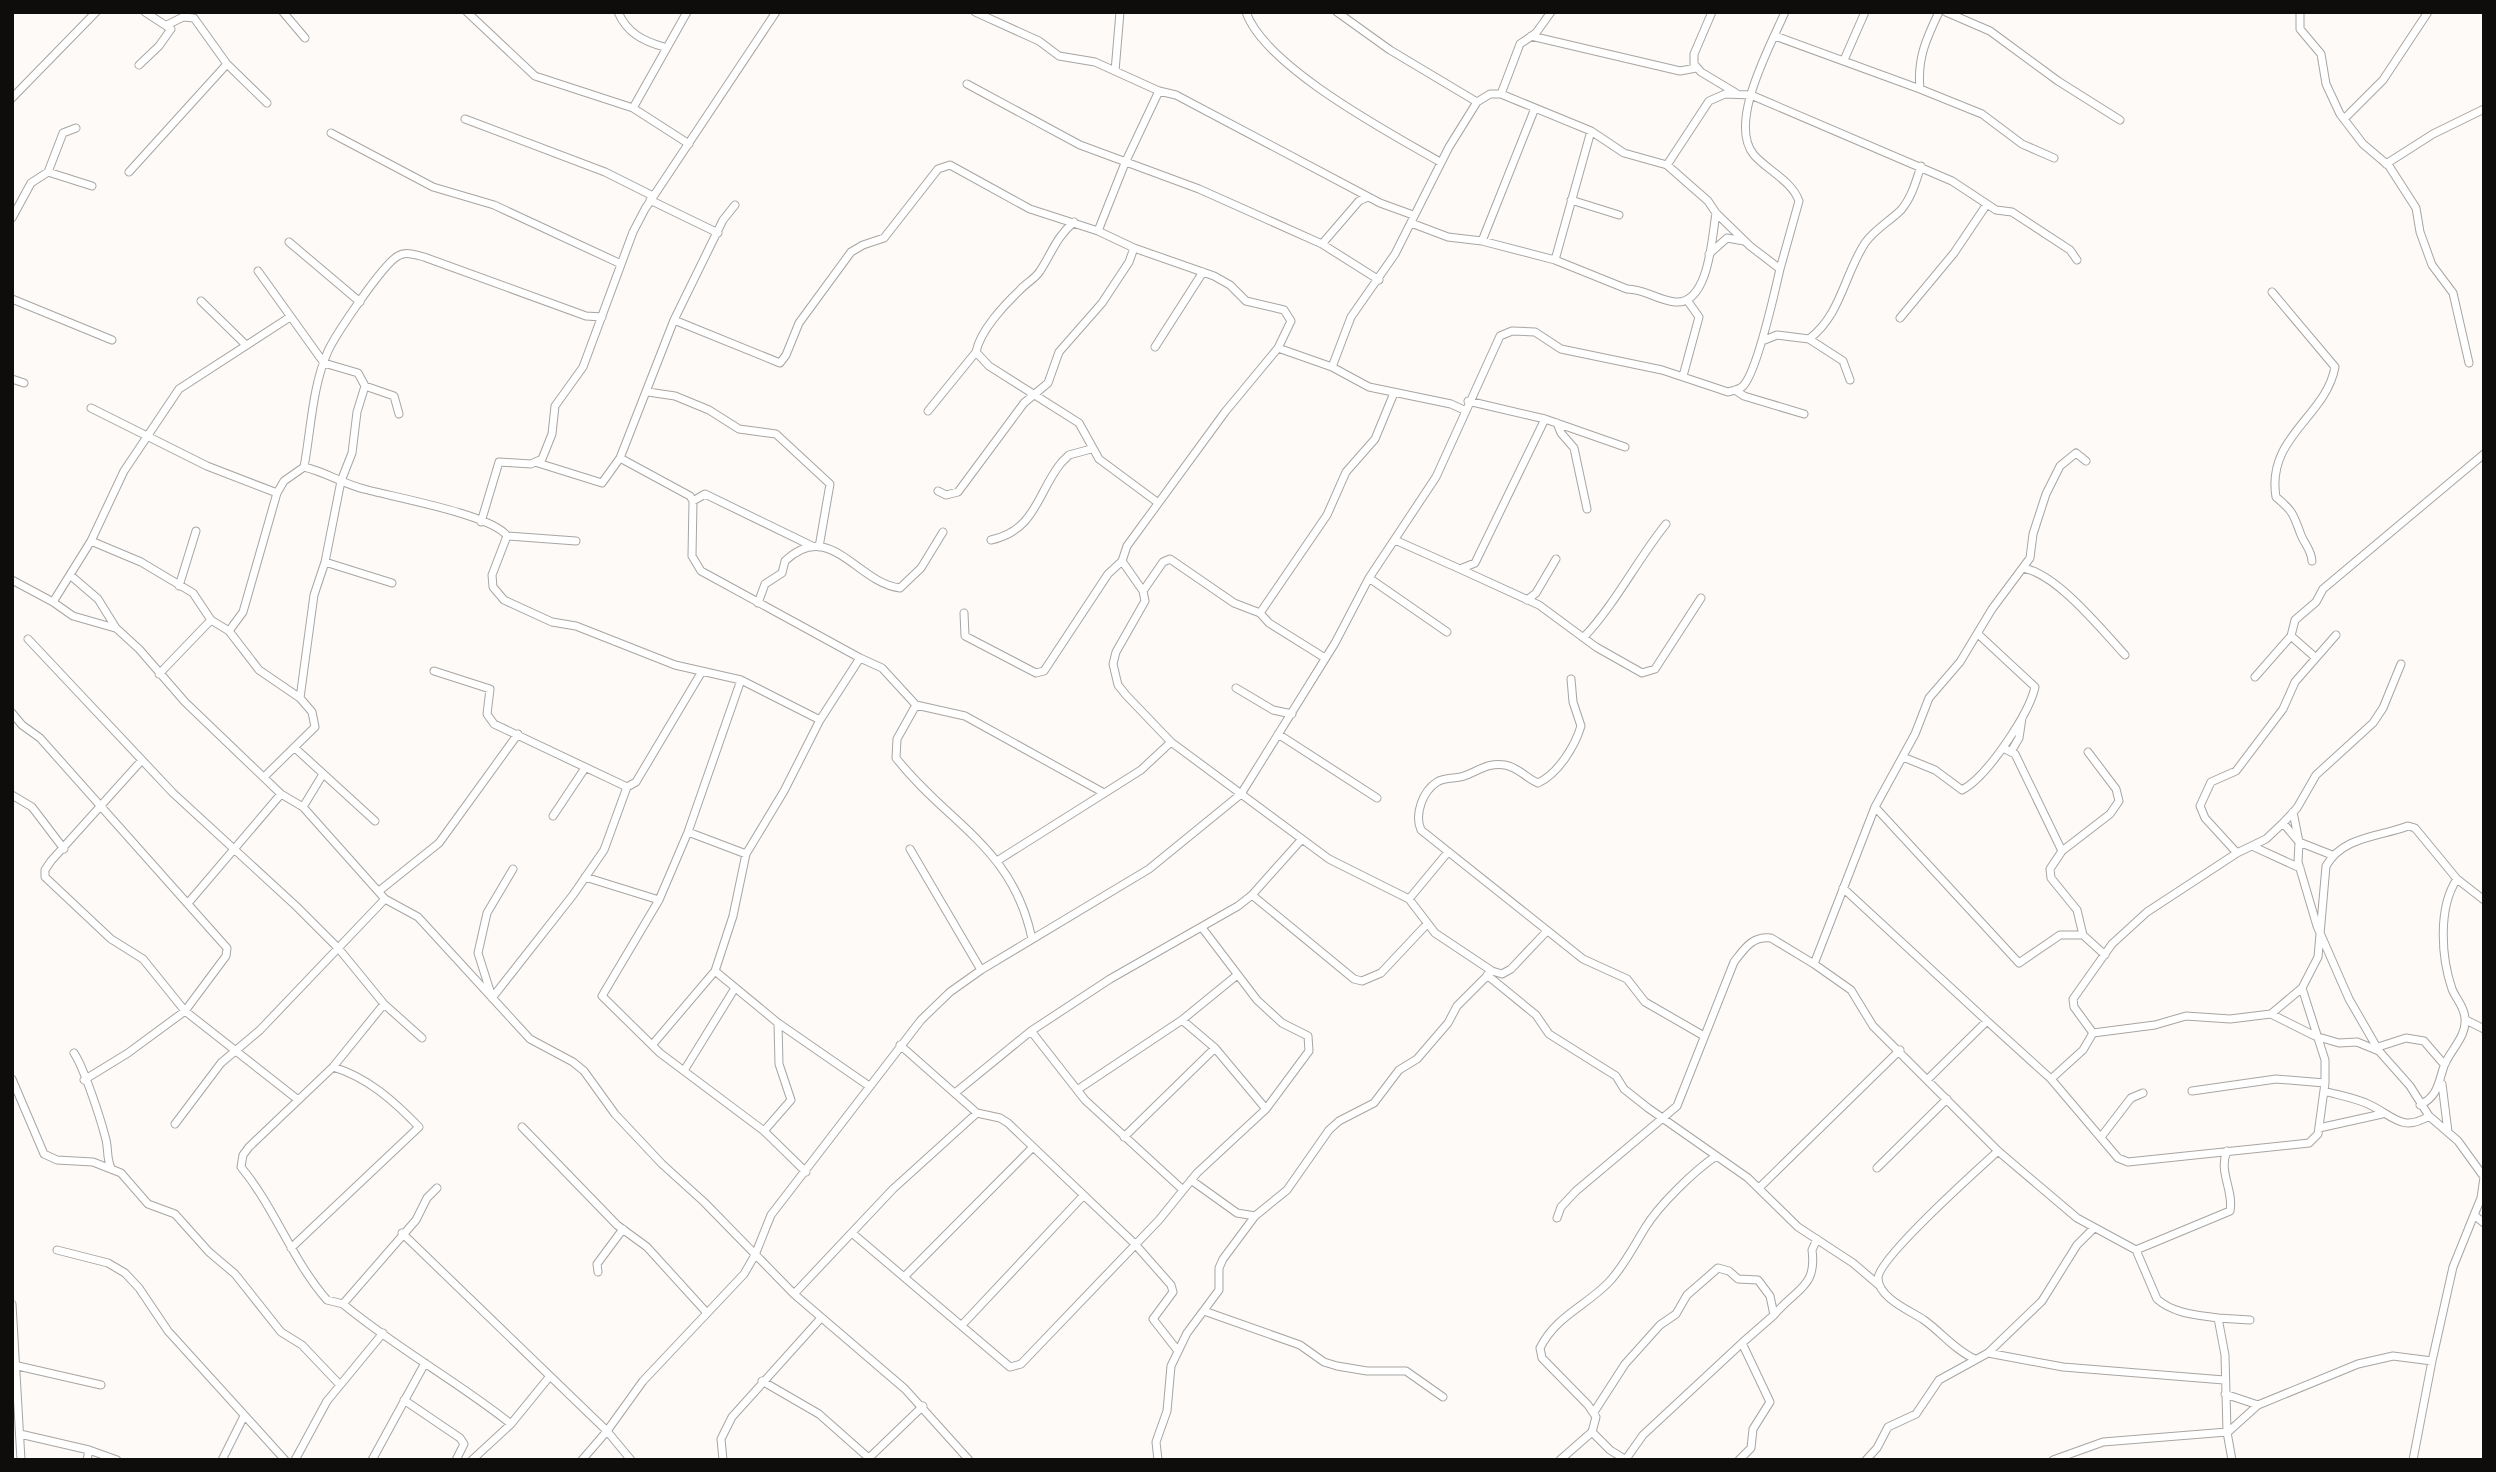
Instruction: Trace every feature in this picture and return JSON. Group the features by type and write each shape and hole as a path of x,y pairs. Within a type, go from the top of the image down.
{"street":[{"path":"12,98 96,12"},
{"path":"139,65 170,31 167,25 152,20 145,12"},
{"path":"283,12 305,38"},
{"path":"467,12 535,76 633,108 689,144"},
{"path":"618,12 626,29 649,43 664,47"},
{"path":"633,108 664,47 687,12"},
{"path":"538,463 552,434 555,406 583,367 621,264 652,198 776,12"},
{"path":"975,12 1039,41 1059,56 1095,62 1176,95 1448,237 1482,241 1555,260 1627,289 1638,289 1676,302 1687,300 1698,291 1709,254 1716,214"},
{"path":"1115,71 1121,12"},
{"path":"1247,12 1259,36 1315,85 1440,162"},
{"path":"1338,12 1390,50 1477,102"},
{"path":"1501,94 1520,44 1531,36 1551,12"},
{"path":"1696,68 1694,54 1712,12"},
{"path":"582,1460 643,1381 744,1274 771,1215 921,1020 950,992 981,970 1149,869 1241,793 1292,714 1369,578 1436,477 1468,401 1496,342 1504,332 1535,332 1561,349 1683,376 1728,392 1748,380 1762,341 1799,201 1794,191 1752,153 1744,125 1751,95 1785,12"},
{"path":"1843,60 1865,12"},
{"path":"1920,89 1917,73 1921,52 1939,12"},
{"path":"1946,12 1990,31 2058,81 2120,120"},
{"path":"2300,12 2300,29 2321,54 2326,84 2344,119 2363,144 2386,164 2416,208 2420,232 2432,265 2453,293 2469,363"},
{"path":"2344,119 2383,80 2428,12"},
{"path":"167,25 183,17 197,15 227,64 267,103"},
{"path":"1531,36 1680,71 1696,68 1737,94"},
{"path":"1775,36 1982,114 2022,144 2054,158"},
{"path":"130,172 227,64"},
{"path":"967,84 1064,138 1199,189 1322,244 1379,280"},
{"path":"1098,231 1125,163 1159,90"},
{"path":"1332,368 1351,317 1379,280 1440,162 1477,102 1490,94 1501,94 1591,131 1624,153 1667,165 1709,201 1716,214 1745,241 1780,269"},
{"path":"1667,165 1709,101 1737,94 1751,95 1952,181 1987,204 2003,212 2012,212 2070,250 2077,260"},
{"path":"1482,241 1535,108"},
{"path":"2386,164 2433,134 2484,109"},
{"path":"465,119 605,172 718,233"},
{"path":"12,218 31,183 48,172 63,133 76,128"},
{"path":"1555,260 1591,131"},
{"path":"331,133 433,187 494,205 621,264"},
{"path":"674,320 780,363 799,323 822,296 837,269 863,245 884,238 937,169 950,165 1030,209 1074,222 1134,248 1203,272 1230,285 1246,301 1284,310 1290,315 1292,321 1278,348 1225,412 1157,502 1126,546 1122,561 1108,574 1044,671 1036,673 965,636 964,613"},
{"path":"1810,339 1837,308 1845,279 1865,243 1910,197 1921,166"},
{"path":"48,172 92,186"},
{"path":"1322,244 1359,201 1368,197"},
{"path":"1571,200 1619,215"},
{"path":"1900,318 1954,253 1987,204"},
{"path":"481,522 499,462 538,463 598,484 602,483 620,458 674,320 723,220 735,205"},
{"path":"928,411 976,352 978,342 994,321 1021,289 1040,272 1055,240 1074,222"},
{"path":"1709,254 1727,238 1745,241"},
{"path":"289,242 360,302"},
{"path":"938,491 946,495 958,492 1024,402 1048,383 1059,352 1102,303 1129,262 1134,248"},
{"path":"229,631 243,612 277,493 284,481 304,467 316,391 328,350 360,302 397,256 407,253 450,265 586,316 602,317"},
{"path":"258,271 324,363 358,373 365,386 394,396 399,414"},
{"path":"1155,347 1203,272"},
{"path":"2272,292 2335,367 2324,392 2282,449 2274,484 2276,497 2296,514 2301,536 2311,551 2312,561"},
{"path":"12,299 112,340"},
{"path":"1683,376 1699,317 1687,300"},
{"path":"201,301 245,344"},
{"path":"53,602 91,541 124,471 179,389 290,317"},
{"path":"1762,341 1777,335 1810,339 1843,361 1850,380"},
{"path":"1278,348 1332,368 1369,387 1451,404 1464,410"},
{"path":"976,352 980,360 1079,423 1091,449 1099,459 1157,502"},
{"path":"12,379 24,383"},
{"path":"300,698 314,595 325,562 341,481 352,453 357,412 365,386"},
{"path":"1735,390 1744,396 1804,414"},
{"path":"648,392 675,396 709,410 739,429 770,432 783,439 830,484 815,547"},
{"path":"1260,613 1327,515 1346,472 1375,439 1394,393"},
{"path":"1468,401 1545,419 1625,447"},
{"path":"90,408 207,467 277,493"},
{"path":"1460,569 1475,563 1545,419"},
{"path":"1558,423 1561,433 1574,448 1587,509"},
{"path":"991,540 1016,531 1030,515 1069,455 1091,449"},
{"path":"1814,964 1875,807 1903,757 1934,690 1946,680 2030,558 2039,508 2060,466 2076,453 2086,461"},
{"path":"2255,677 2291,636 2295,620 2316,602 2323,589 2484,454"},
{"path":"620,458 682,490 693,501 692,556 695,565 758,603 882,668 916,705 965,716 1104,793"},
{"path":"304,467 328,473 341,481 499,527 507,536 576,541"},
{"path":"693,501 705,494 815,547"},
{"path":"1584,637 1607,609 1643,552 1666,524"},
{"path":"179,586 196,531"},
{"path":"758,603 765,584 782,573 785,561 815,547 828,547 870,576 900,588 921,568 943,531"},
{"path":"507,536 492,575 493,587 503,600 552,622 576,626 701,673 741,680 820,720"},
{"path":"1395,540 1554,614 1636,671 1649,673 1655,669 1700,598"},
{"path":"91,541 141,562 193,593 211,620 229,631 259,670 300,698 312,712 315,727 264,777"},
{"path":"1143,592 1163,562 1170,559 1234,603 1260,613 1277,628 1325,658"},
{"path":"1527,600 1536,593 1556,559"},
{"path":"1122,561 1143,592 1145,601 1116,652 1114,675 1126,695 1171,742 1344,868 1409,899 1427,924 1446,942 1489,973 1536,1015 1549,1034 1616,1076 1624,1088 1759,1188 1798,1227 1880,1286 1896,1303 1975,1359"},
{"path":"325,562 392,583"},
{"path":"2023,568 2036,570 2078,602 2125,655"},
{"path":"70,575 98,599 116,628 159,674 281,794 303,807 385,899 418,916 530,1039 573,1062 584,1072 615,1114 794,1294 923,1406 969,1460"},
{"path":"1369,578 1447,632"},
{"path":"12,580 74,616 116,628"},
{"path":"159,674 211,620"},
{"path":"1903,757 1935,770 1962,790 2008,749 2035,687 1978,634"},
{"path":"2236,853 2205,818 2200,806 2211,782 2236,771 2283,709 2295,682 2336,635"},
{"path":"2291,636 2316,658"},
{"path":"28,639 142,761 339,949 384,1004 422,1038"},
{"path":"653,1044 715,971 733,916 746,854 784,791 820,720 860,658"},
{"path":"2093,1032 2074,1007 2073,999 2105,955 2147,912 2236,853 2266,839 2283,824 2316,775 2378,715 2401,664"},
{"path":"434,671 490,689 489,720 627,787"},
{"path":"492,998 585,877 610,838 627,787 636,782 701,673"},
{"path":"1571,679 1573,702 1581,726 1566,756 1544,780 1538,783 1507,765 1494,764 1459,778 1437,782 1422,802 1419,824 1421,830 1583,959 1627,979 1645,1002 1704,1036"},
{"path":"741,680 688,832 659,900 602,996 660,1053 685,1069 764,1131 806,1172"},
{"path":"1236,688 1273,710 1292,714"},
{"path":"916,705 897,738 896,758 986,846 1026,911 1032,939"},
{"path":"12,713 22,725 40,738 189,902 192,912 227,948 226,956 185,1011 128,1053 84,1080"},
{"path":"379,891 439,843 518,734"},
{"path":"1278,734 1377,798"},
{"path":"997,861 1141,770 1171,742"},
{"path":"295,748 375,821"},
{"path":"2008,749 2062,851"},
{"path":"2088,752 2116,789 2119,801 2110,814 2062,851 2050,869 2051,878 2077,910 2083,935 2105,955"},
{"path":"142,761 45,870 45,877 111,939 143,959 185,1011 297,1099"},
{"path":"553,816 585,768"},
{"path":"303,807 323,774"},
{"path":"189,902 218,871 232,848 281,794"},
{"path":"12,795 32,807 64,849"},
{"path":"1875,807 2019,963 2060,935 2083,935"},
{"path":"2293,812 2299,842 2300,868 2321,935 2349,999 2378,1049 2410,1086 2420,1105 2468,1153 2484,1177 2474,1215 2453,1267 2413,1460"},
{"path":"2283,824 2299,842 2332,855"},
{"path":"2093,1032 2141,1028 2186,1016 2230,1019 2271,1014 2302,988 2318,957 2326,866 2332,855 2351,842 2415,828 2457,879 2484,900"},
{"path":"688,832 746,854"},
{"path":"955,1093 1031,1031 1110,979 1203,929 1252,895 1302,839"},
{"path":"2252,846 2300,868"},
{"path":"910,849 981,970"},
{"path":"1409,899 1448,852"},
{"path":"492,998 478,953 487,913 513,869"},
{"path":"585,877 659,900"},
{"path":"2420,1105 2432,1099 2466,1020 2463,1007 2452,989 2446,955 2445,913 2449,891 2457,879"},
{"path":"1843,888 2051,1079 2118,1158 2129,1162 2309,1143 2319,1128 2325,1087 2325,1060 2315,1036 2302,988"},
{"path":"1252,895 1354,979 1362,981 1381,973 1427,924"},
{"path":"175,1124 213,1072 260,1030 385,899"},
{"path":"852,1233 1010,1367 1015,1367 1135,1243 1191,1180 1266,1109 1302,1064 1311,1042 1308,1036 1270,1013 1236,976 1203,929"},
{"path":"1489,973 1502,974 1510,969 1546,932"},
{"path":"1557,1218 1561,1207 1576,1191 1665,1119 1677,1106 1734,962 1747,944 1763,937 1771,938 1852,990 1869,1021 1998,1151 2057,1203 2093,1229 2126,1242 2136,1250 2157,1299 2163,1304 2184,1312 2250,1320"},
{"path":"715,971 778,1023 869,1086"},
{"path":"1158,1460 1156,1442 1167,1411 1171,1366 1219,1290 1219,1268 1223,1259 1255,1216 1287,1190 1329,1130 1339,1121 1367,1109 1399,1070 1418,1059 1448,1023 1457,1006 1489,973"},
{"path":"1077,1090 1182,1020 1236,976"},
{"path":"685,1069 735,988"},
{"path":"384,1004 333,1066 249,1147 241,1160 241,1167 271,1209 291,1248 327,1300 343,1304 425,1363 464,1387 510,1424"},
{"path":"2271,1014 2315,1036 2339,1043 2357,1042 2378,1049 2406,1038 2424,1041 2442,1062 2446,1062"},
{"path":"1182,1020 1215,1048 1266,1109"},
{"path":"2466,1020 2484,1028"},
{"path":"1927,1080 1987,1021"},
{"path":"764,1131 791,1100 779,1063 778,1023"},
{"path":"1031,1031 1077,1090 1124,1138 1183,1190"},
{"path":"2051,1079 2083,1050 2093,1032"},
{"path":"900,1045 977,1113 1000,1118 1135,1243 1171,1285 1173,1292 1153,1319 1178,1351"},
{"path":"1124,1138 1215,1048"},
{"path":"1759,1188 1900,1051"},
{"path":"74,1053 81,1065 105,1134 109,1151 107,1160 111,1168"},
{"path":"343,1055 355,1074"},
{"path":"291,1248 419,1127 391,1100 355,1074 333,1066"},
{"path":"12,1079 44,1154 57,1160 85,1161 111,1168 121,1173 148,1204 175,1214 209,1252 235,1274 281,1332 302,1345 340,1385"},
{"path":"2192,1091 2276,1079 2325,1087 2370,1104 2382,1114 2416,1124 2429,1116"},
{"path":"2441,1080 2448,1132"},
{"path":"2101,1137 2131,1098 2143,1093"},
{"path":"1877,1168 1947,1099"},
{"path":"794,1294 893,1189 977,1113"},
{"path":"2319,1128 2382,1114"},
{"path":"522,1127 623,1229 647,1247 707,1313"},
{"path":"904,1277 1033,1147"},
{"path":"1880,1286 1878,1279 1881,1268 1895,1249 1998,1151"},
{"path":"2136,1250 2230,1212 2232,1203 2222,1163 2227,1151"},
{"path":"1594,1412 1542,1358 1540,1348 1560,1321 1608,1283 1636,1248 1646,1226 1683,1181 1716,1156"},
{"path":"1191,1180 1237,1213 1255,1216"},
{"path":"343,1304 416,1220 427,1198 437,1188"},
{"path":"962,1325 1083,1196"},
{"path":"2474,1215 2484,1223"},
{"path":"598,1272 597,1264 623,1229"},
{"path":"1866,1460 1877,1448 1888,1427 1916,1415 1939,1380 1988,1353 2042,1301 2077,1245 2093,1229"},
{"path":"402,1233 607,1431 631,1460"},
{"path":"1592,1432 1610,1450 1626,1460 1643,1435 1774,1315 1811,1277 1815,1261 1812,1250 1817,1239"},
{"path":"57,1250 101,1260 125,1273 168,1331 285,1460"},
{"path":"1560,1460 1592,1432 1594,1412 1625,1364 1660,1325 1676,1314 1687,1295 1717,1269 1729,1271 1738,1279 1758,1280 1770,1296 1774,1315"},
{"path":"12,1304 18,1366 21,1460"},
{"path":"1204,1311 1300,1345 1324,1362 1337,1366 1367,1371 1406,1371 1443,1397"},
{"path":"723,1460 720,1450 725,1429 762,1381 821,1318"},
{"path":"2218,1318 2225,1355 2227,1432 2232,1460"},
{"path":"295,1460 327,1401 383,1333"},
{"path":"1739,1460 1751,1448 1753,1429 1770,1402 1742,1343"},
{"path":"1988,1353 2063,1367 2224,1380"},
{"path":"2053,1460 2103,1441 2227,1432 2258,1405 2378,1358 2409,1357 2432,1361"},
{"path":"372,1460 425,1363"},
{"path":"18,1366 101,1385"},
{"path":"472,1460 510,1424 550,1376"},
{"path":"762,1381 819,1414 870,1459 923,1406"},
{"path":"2225,1394 2258,1405"},
{"path":"404,1401 460,1438 464,1444 456,1460"},
{"path":"222,1460 244,1416"},
{"path":"20,1434 89,1450 117,1460"},
{"path":"87,1460 89,1450"}]}
